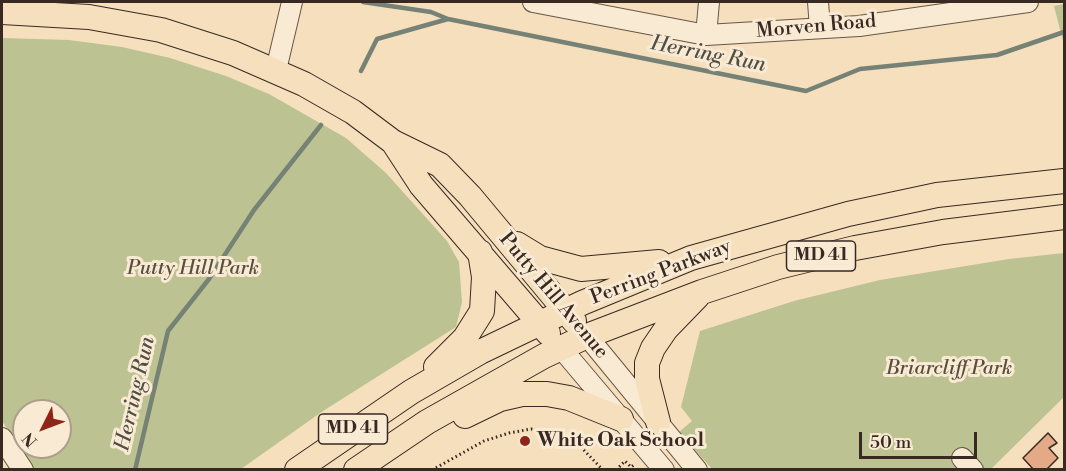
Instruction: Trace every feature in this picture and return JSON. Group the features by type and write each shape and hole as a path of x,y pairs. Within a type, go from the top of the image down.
{"main road":[{"name":"Putty Hill Avenue","path":"2,12 89,18 161,30 215,46 276,70 337,102 393,142 440,165 502,234 587,336"},
{"name":"Putty Hill Avenue","path":"393,142 421,185 561,348"},
{"name":"Perring Parkway","path":"297,470 411,392 539,322 691,258 848,214 937,195 1065,181"},
{"name":"Perring Parkway","path":"362,465 427,422 561,348 702,292 778,267 855,248 943,232 1065,217"},
{"path":"502,234 540,258 581,269 607,269 691,258"},
{"path":"411,392 465,338 476,323 485,295 480,252"},
{"path":"658,422 646,378 647,363 653,348 666,329 702,292"},
{"path":"362,465 500,399 522,394 569,398 621,419"}],"street":[{"path":"276,70 292,2"},
{"name":"Morven Road","path":"533,2 706,35 859,26 934,8 1028,2"},
{"path":"706,35 709,2"},
{"path":"818,2 820,28"},
{"name":"Putty Hill Avenue","path":"587,336 697,470"},
{"name":"Putty Hill Avenue","path":"561,348 664,470"},
{"path":"2,438 23,470"}],"path":[{"path":"432,470 484,441 531,429 556,433 576,442 603,470"},
{"path":"616,470 625,461 631,467 635,464"}],"green space":[{"path":"1064,4 1064,45 1054,6"},
{"name":"Putty Hill Park","path":"2,38 69,40 122,47 170,58 226,76 269,94 346,138 386,173 447,241 459,262 462,302 456,327 323,411 241,469 34,469 27,459 72,459 72,399 12,399 12,436 2,421"},
{"name":"Briarcliff Park","path":"1064,253 1064,397 991,469 712,469 679,432 692,421 681,407 700,331 794,301 880,280 1009,259"}],"building":[{"path":"1048,433 1057,443 1049,448 1058,458 1046,470 1034,470 1023,458"}],"waterway":[{"path":"363,2 431,12 448,19"},
{"name":"Herring Run","path":"361,71 377,39 448,19 806,91 860,69 997,55 1064,32"},
{"name":"Herring Run","path":"135,470 168,331 209,279 254,210 321,125"}],"place":[{"name":"White Oak School","path":"525,441"}]}
